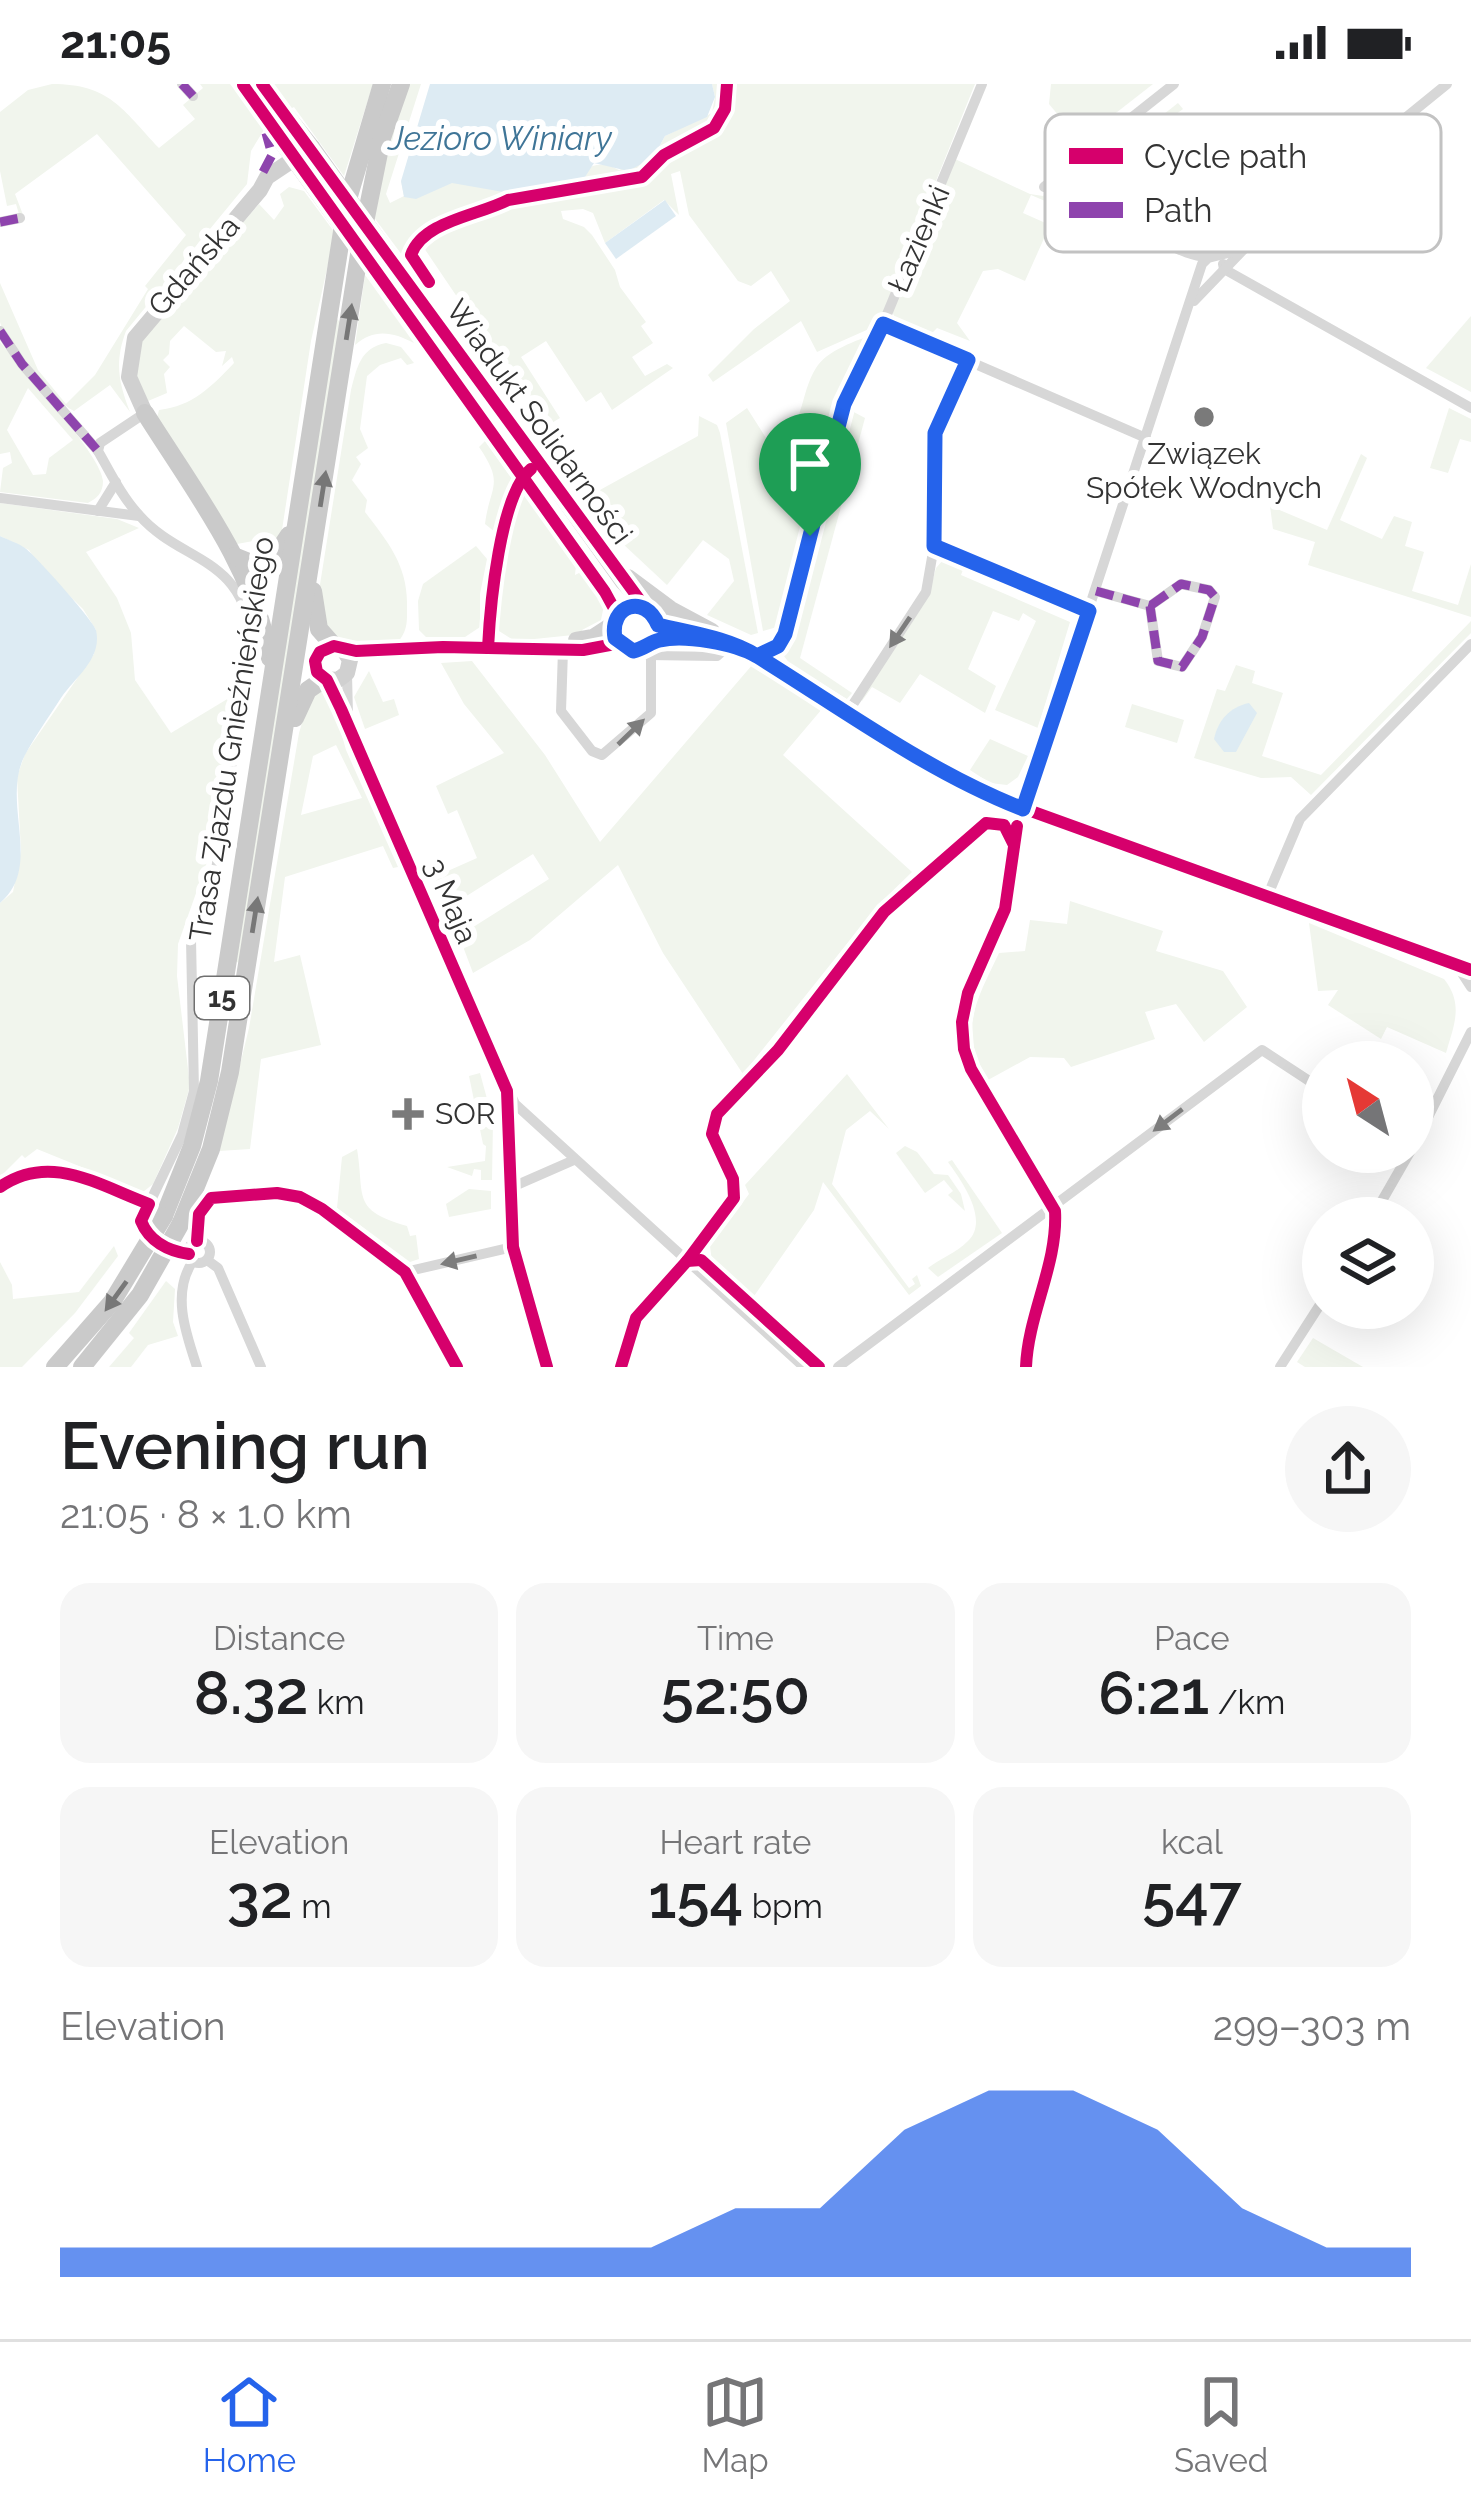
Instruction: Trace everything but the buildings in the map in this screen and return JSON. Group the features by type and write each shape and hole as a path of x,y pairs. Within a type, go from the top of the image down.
{"main road":[{"name":"Trasa Zjazdu Gnieźnieńskiego","path":"82,1367 140,1295 209,1081 346,206 382,84"},
{"name":"Trasa Zjazdu Gnieźnieńskiego","path":"55,1367 125,1283 165,1214 211,1149 230,1072 370,193 401,84"},
{"path":"145,413 234,556 258,606 273,675"},
{"path":"234,556 256,565 279,556 300,498"},
{"path":"314,541 316,619 339,648"},
{"path":"275,786 300,701 311,686 326,680"}],"street":[{"path":"182,84 193,96"},
{"path":"242,84 294,160"},
{"name":"Łazienki","path":"739,648 778,646 785,634 844,404 883,324 982,84"},
{"path":"1136,114 1174,84"},
{"path":"1410,114 1447,84"},
{"path":"264,85 312,147"},
{"name":"Gdańska","path":"145,413 129,377 135,338 260,190 273,185 312,147"},
{"name":"Wiadukt Solidarności","path":"312,147 644,607"},
{"name":"Wiadukt Solidarności","path":"294,160 587,567 615,619"},
{"path":"0,222 20,218"},
{"path":"1187,252 1471,408"},
{"path":"1190,308 1217,269 1240,252"},
{"path":"1242,252 1236,264 1242,279"},
{"path":"1026,1367 1054,1236 1052,1207 971,1069 962,1022 968,993 1005,909 1023,809 1190,308 1201,270 1191,254"},
{"path":"1201,270 1217,269"},
{"path":"883,324 1146,438"},
{"path":"0,331 22,364 98,452 139,516 218,568 249,616 251,634 216,870 191,939 194,1091 165,1214"},
{"path":"848,712 926,592 934,546 935,433 968,360"},
{"path":"98,452 100,443 145,413"},
{"path":"98,511 116,482"},
{"path":"0,498 139,516"},
{"path":"934,546 1089,611"},
{"path":"606,555 671,609 978,792 1466,964 1471,987"},
{"path":"1181,584 1209,590 1216,597 1202,637 1182,667 1158,661 1150,606 1181,584"},
{"path":"1096,591 1150,606"},
{"path":"528,649 589,638 629,606 652,612 651,713 602,754 592,751 561,711 563,650"},
{"path":"615,619 620,645"},
{"path":"404,649 348,671 338,680 326,680 317,672 316,656 324,649 339,648 563,650 651,643 739,648"},
{"path":"1267,897 1300,819 1471,644"},
{"path":"339,648 350,660 348,671"},
{"name":"3 Maja","path":"348,671 350,730"},
{"name":"3 Maja","path":"326,680 515,1104 804,1367"},
{"path":"622,1367 636,1318 734,1198 733,1179 712,1134 717,1114 778,1050 884,912 913,885 986,823 1004,826 1014,844"},
{"path":"1434,1105 1471,1031"},
{"path":"838,1367 1262,1050 1302,1076"},
{"path":"507,1090 513,1247 548,1367"},
{"path":"510,1188 574,1160"},
{"path":"0,1187 26,1172 52,1170 165,1214"},
{"path":"197,1367 182,1318 201,1209 211,1198 277,1193 300,1197 322,1209 405,1273 458,1367"},
{"path":"165,1214 141,1221 146,1233 218,1268 261,1367"},
{"path":"196,1241 210,1248 207,1261"},
{"path":"405,1273 513,1247"},
{"path":"1280,1367 1304,1329"}],"shaded area":[{"path":"52,84 102,94 159,148 195,119 183,105 203,88 200,84 230,84 265,128 251,151 247,184 126,331 119,373 130,412 110,385 74,411 65,405 21,357 0,322 0,283 38,370 66,404 95,375 148,289 145,286 186,235 97,134 15,194 25,220 21,221 16,204 7,206 0,171 0,112 28,90"},
{"path":"272,84 373,84 344,176 294,107 290,109"},
{"path":"408,84 421,84 386,194 390,203 404,196 401,181 567,185 592,167 619,170 653,158 665,136 712,113 712,84 975,84 878,325 817,352 801,321 713,382 708,375 790,301 771,271 751,286 738,281 689,215 680,171 671,174 679,215 664,200 605,243 593,213 561,211 563,219 592,235 615,270 620,287 646,322 641,326 653,343 632,357 645,376 667,364 673,368 612,410 601,392 586,402 546,341 521,357 560,418 545,427 424,248 402,255 373,216 382,164"},
{"path":"1051,84 1153,84 1115,114 1057,114 1049,104"},
{"path":"1178,103 1183,109 1176,114 1164,114"},
{"path":"955,159 1030,194 1045,194 1045,201 1031,195 1023,213 1045,223 1045,236 1025,281 998,269 983,271 957,323 970,341 937,328 931,334 897,321 892,312"},
{"path":"289,187 304,191 335,233 311,341 280,543 267,558 247,554 273,547 274,537 237,544 157,418 159,410 192,400 209,387 234,363 232,357 222,366 226,351 216,352 184,326 170,341 163,360 170,367 164,374 167,393 148,401 136,374 142,339 259,204 274,220 284,206 280,194"},
{"path":"365,275 414,343 384,333 355,345"},
{"path":"1471,316 1471,392 1426,368"},
{"path":"336,318 341,323 239,963 235,961"},
{"path":"875,334 841,403 835,402 777,627 763,631 726,423 747,408 766,438 776,443 793,427 821,362 842,347"},
{"path":"0,342 89,452 99,469 102,489 88,503 0,492 3,468 12,463 10,452 0,454","holes":["28,388 73,440 49,458 46,474 33,475 7,430"]},
{"path":"386,343 401,347 414,363 407,365 401,358 380,365 367,376 360,429 368,448 356,457 361,464 352,480 367,500 365,512 400,567 407,621 398,642 350,646 332,639 318,597 353,382 365,354"},
{"path":"1449,408 1471,419 1471,442 1460,439 1448,473 1430,468"},
{"path":"850,410 865,418 800,658 852,693 845,701 793,668 784,656 796,626"},
{"path":"699,416 717,425 720,433 758,633 751,635 707,615 734,581 729,559 703,540 667,585 622,543 589,496 698,436"},
{"path":"485,441 515,483 495,532 485,524 494,478 479,447"},
{"path":"1361,454 1367,458 1340,520 1382,539 1394,516 1412,522 1405,546 1424,552 1412,591 1458,605 1471,564 1471,617 1308,565 1315,542 1273,529 1270,506 1327,530"},
{"path":"523,491 576,565 575,575 581,572 604,605 601,620 582,630 583,634 515,641 499,631 499,581"},
{"path":"0,503 117,519 139,528 86,552 117,598 131,633 135,680 171,733 234,695 212,848 178,944 177,976 190,1086 178,1128 153,1184 143,1192 37,1149 25,1158 22,1155 0,1177 0,903 13,892 21,851 17,777 25,754 94,654 96,630 29,550 0,536"},
{"path":"476,546 487,559 480,627 465,637 426,637 419,630 423,584"},
{"path":"943,560 964,567 961,575 1070,622 1038,728 995,710 1036,621 1023,613 1019,621 993,611 968,669 996,686 985,713 920,674 900,703 872,687 860,699 929,593"},
{"path":"1471,621 1471,633 1311,795 1291,777 1261,778 1194,758 1217,689 1225,691 1236,665 1255,671 1252,683 1283,693 1262,756 1321,775"},
{"path":"472,661 545,755 600,842 753,664 822,709 783,755 912,872 877,906 743,1074 663,953 618,865 530,940 473,973 459,936 549,879 533,854 446,909 432,878 477,858 457,810 448,814 436,786 504,753 464,704 441,663"},
{"path":"369,671 383,702 394,699 399,715 365,729 354,697"},
{"path":"320,690 331,696 346,750 398,867 393,868 383,846 285,877 274,962 300,955 321,1045 261,1059 250,1149 219,1151 249,1028 299,733 310,696","holes":["336,745 362,798 301,815 313,756"]},
{"path":"1132,704 1184,720 1177,743 1125,727"},
{"path":"990,739 1028,756 1018,777 1007,785 990,783 970,770"},
{"path":"1070,901 1163,931 1156,951 1223,971 1247,1007 1204,1042 1176,1004 1145,1012 1155,1039 1071,1067 1064,1058 1030,1057 988,1080 972,1030 999,953 1025,951 1030,920 1067,924"},
{"path":"1309,923 1444,979 1456,1006 1446,1053 1434,1048 1434,1041 1419,1041 1387,1027 1381,1039 1328,1005 1338,990 1318,991"},
{"path":"480,1073 493,1121 492,1180 481,1180 481,1170 474,1169 472,1176 447,1167 485,1161 486,1146 469,1076"},
{"path":"847,1074 889,1129 870,1111 846,1130 832,1184 909,1288 917,1275 921,1286 909,1295 823,1182 814,1210 752,1299 712,1262 710,1246 749,1194 745,1185"},
{"path":"905,1146 917,1152 934,1174 948,1175 961,1194 965,1211 948,1195 953,1191 944,1180 925,1193 896,1153"},
{"path":"357,1149 364,1200 377,1214 407,1226 410,1236 416,1235 419,1259 410,1262 337,1208 342,1157"},
{"path":"952,1160 1002,1233 938,1277 928,1268 968,1241 976,1222 971,1200 948,1162"},
{"path":"469,1189 491,1191 491,1209 449,1217 446,1204"},
{"path":"114,1246 118,1256 75,1313 22,1367 0,1367 0,1262 12,1285 13,1299 79,1292"},
{"path":"166,1281 175,1289 173,1322 178,1336 148,1345 131,1367 109,1367 134,1338 129,1333"},
{"path":"1313,1338 1363,1367 1305,1367 1297,1362"}],"water":[{"name":"Jezioro Winiary","path":"430,84 712,84 715,97 707,117 665,136 653,158 628,171 594,163 585,177 567,185 509,193 452,183 416,199 404,197 401,181"},
{"path":"665,200 676,216 616,259 605,243"},
{"path":"0,536 25,548 51,574 92,624 97,641 91,660 25,755 17,793 19,871 0,903"},
{"path":"1249,703 1257,713 1236,752 1224,752 1214,739 1218,726 1231,711"}],"marked path":[{"path":"182,84 193,96"},
{"path":"263,172 272,155 266,133"},
{"path":"0,222 20,218"},
{"path":"0,331 22,364 98,451"},
{"path":"1096,591 1150,606 1158,661 1182,667 1202,637 1215,597 1209,590 1181,584 1150,606"}],"cycle path":[{"path":"262,84 658,625 654,641 640,650 615,644 583,650 443,647 356,651 334,646 320,652 315,661 341,709 507,1091 513,1247 547,1367"},
{"path":"429,282 411,255 427,234 508,200 642,177 664,155 714,128 725,109 727,84"},
{"path":"243,85 617,614"},
{"path":"488,648 504,526 520,482 531,469"},
{"path":"654,641 722,642 747,649 978,792 1471,970"},
{"path":"621,1367 636,1318 734,1198 733,1179 712,1134 717,1114 778,1050 884,912 986,823 1004,825 1014,845"},
{"path":"1017,826 1005,909 968,993 962,1022 971,1069 1055,1211 1052,1250 1026,1367"},
{"path":"0,1187 37,1172 93,1181 149,1204 141,1221 149,1234 167,1248 189,1254"},
{"path":"197,1241 199,1214 211,1198 277,1193 300,1197 405,1272 457,1367"},
{"path":"687,1261 701,1260 819,1367"}],"place":[{"name":"Związek Spółek Wodnych","path":"1204,417"},
{"name":"SOR","path":"408,1114"}],"route":[{"path":"810,536 785,634 772,649 757,656 747,650 722,642 702,642 673,639 654,640 633,651 615,638 617,614 639,605 652,612 658,625 701,636 747,650 959,782 1023,809 1089,611 934,546 935,433 968,360 883,324 844,404 810,536"}]}
